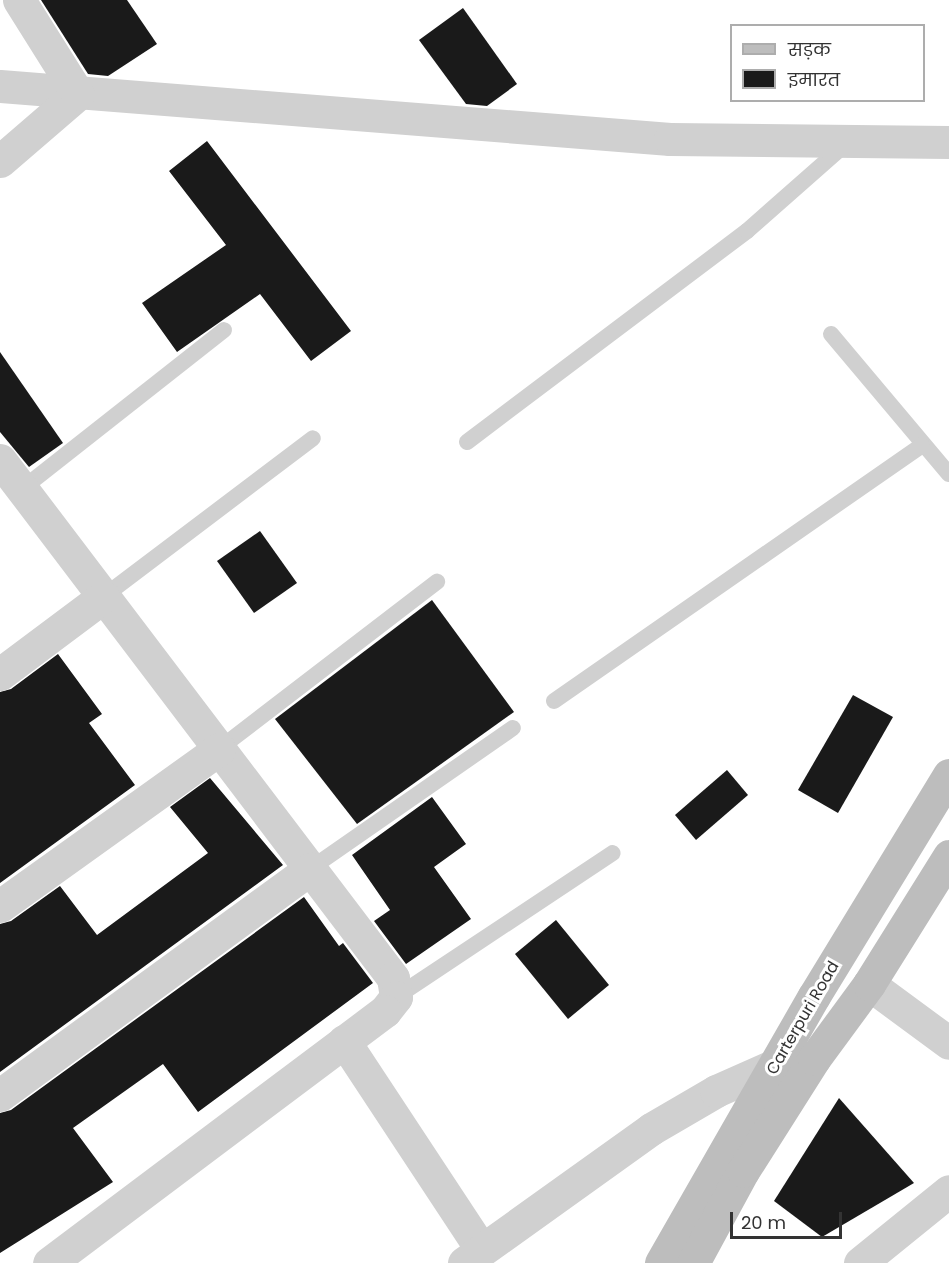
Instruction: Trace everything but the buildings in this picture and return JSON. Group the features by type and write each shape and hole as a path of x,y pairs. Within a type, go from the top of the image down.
{"main road":[{"name":"Carterpuri Road","path":"661,1263 775,1065 949,775"},
{"name":"Carterpuri Road","path":"693,1263 743,1171 814,1059 869,984 949,856"}],"street":[{"path":"19,0 78,94"},
{"path":"0,86 78,94 670,139 949,142"},
{"path":"0,161 78,94"},
{"path":"0,460 393,978 396,997 385,1011 49,1263"},
{"path":"0,674 103,597"},
{"path":"0,906 219,749"},
{"path":"0,1095 310,869"},
{"path":"869,984 949,1043"},
{"path":"344,1041 473,1256 651,1129 716,1091 775,1065"},
{"path":"860,1263 949,1191"}],"lane":[{"path":"467,442 747,231 850,141"},
{"path":"22,489 224,330"},
{"path":"831,334 922,446 949,474"},
{"path":"103,597 313,438"},
{"path":"554,700 922,446"},
{"path":"219,749 437,582"},
{"path":"310,869 513,728"},
{"path":"396,997 613,853"}]}
